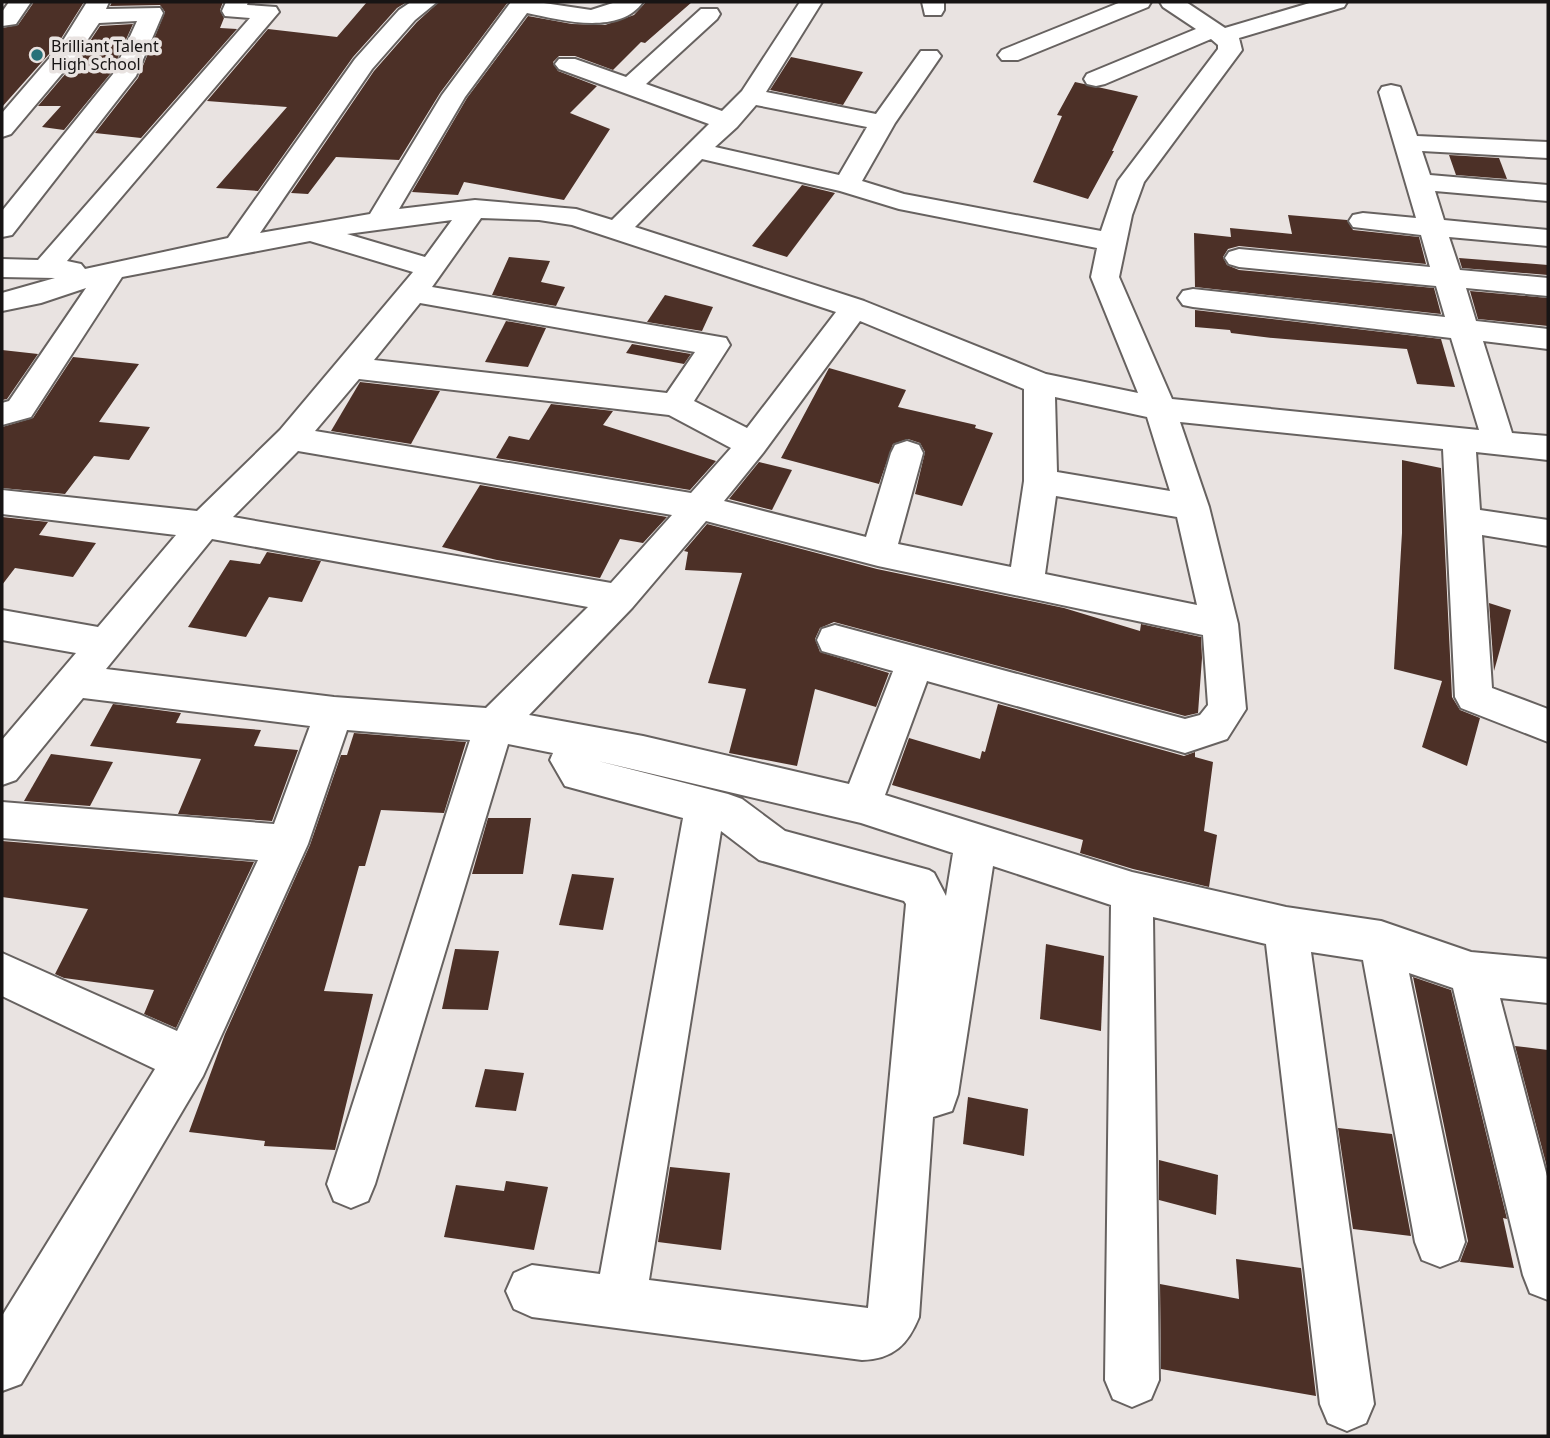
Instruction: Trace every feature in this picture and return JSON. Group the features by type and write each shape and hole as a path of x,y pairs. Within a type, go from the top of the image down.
{"street":[{"path":"2,19 8,19 20,2"},
{"path":"237,2 233,11 279,7"},
{"path":"237,246 363,64 407,15 426,2"},
{"path":"379,220 454,94 522,4 595,19 616,13 632,2"},
{"path":"617,231 751,96 811,2"},
{"path":"1086,2 1104,16"},
{"path":"1010,55 1140,2"},
{"path":"835,640 1185,736 1213,727 1227,709 1220,624 1192,507 1160,409 1105,277 1118,215 1132,181 1230,51 1230,43 1171,2"},
{"path":"1096,79 1217,33 1336,2"},
{"path":"46,269 80,227 279,7"},
{"path":"2,128 95,9 152,13 124,76 2,229"},
{"path":"631,85 709,14"},
{"path":"846,185 883,123 929,56"},
{"path":"567,64 728,122"},
{"path":"1391,92 1499,444"},
{"path":"751,96 883,123"},
{"path":"1407,143 1548,150"},
{"path":"699,151 846,185 900,201 1112,242"},
{"path":"1419,182 1548,193"},
{"path":"2,768 204,525 291,438 351,368 422,281 475,208"},
{"path":"2,302 30,299 112,270 379,220 475,208 536,209 576,217 855,308 1040,383 1160,409 1548,448"},
{"path":"1363,221 1548,238"},
{"path":"312,232 422,281 715,345 675,405"},
{"path":"1239,258 1548,287"},
{"path":"2,268 112,270"},
{"path":"2,414 20,409 112,270"},
{"path":"1193,298 1548,339"},
{"path":"351,1184 494,725 619,598 699,507 752,445 855,308"},
{"path":"351,368 675,405 752,445"},
{"path":"1026,584 1041,481 1040,383"},
{"path":"291,438 699,507 878,553 1220,624"},
{"path":"1459,440 1474,697 1548,726"},
{"path":"878,553 907,453"},
{"path":"1041,481 1192,507"},
{"path":"2,502 204,525 619,598"},
{"path":"1465,520 1548,533"},
{"path":"2,625 104,643"},
{"path":"861,805 915,662"},
{"path":"74,681 334,713 494,725 656,756 861,805 1132,892 1286,928 1381,942 1471,973 1548,981"},
{"path":"2,1365 187,1060 287,844 334,713"},
{"path":"532,1291 862,1334 886,1329 892,1317 927,902 914,884 774,847 728,812 579,774 570,760 576,741"},
{"path":"620,1303 705,807"},
{"path":"2,820 287,844"},
{"path":"935,1094 976,841"},
{"path":"1132,892 1132,1380"},
{"path":"1286,928 1347,1404"},
{"path":"1381,942 1440,1242"},
{"path":"1471,973 1548,1275"},
{"path":"2,974 187,1060"}],"building":[{"path":"34,2 84,2 57,45 2,107 2,28 18,25"},
{"path":"112,2 223,2 220,10 224,18 220,28 237,29 141,138 95,133 138,78 165,12 160,5 110,6"},
{"path":"367,2 407,2 397,8 353,57 258,191 216,188 287,107 207,101 268,29 337,37"},
{"path":"439,2 508,2 440,93 399,160 336,157 308,194 291,193 374,71 417,22"},
{"path":"646,2 692,2 645,43 641,42 613,70 575,56 559,56 553,62 558,71 597,86 570,113 610,129 564,200 464,182 458,195 412,192 467,98 528,16 572,24 605,25 634,15"},
{"path":"133,24 111,73 64,130 42,127 61,106 38,106 78,59 100,26"},
{"path":"791,57 863,72 843,105 770,90"},
{"path":"1075,82 1138,96 1114,151 1088,199 1033,182 1062,116 1057,115"},
{"path":"1449,155 1499,158 1507,179 1456,175"},
{"path":"802,185 835,193 787,257 752,246"},
{"path":"1288,215 1347,220 1353,230 1419,237 1426,264 1239,246 1228,249 1223,257 1227,265 1239,270 1434,288 1441,314 1195,287 1194,233 1231,237 1230,228 1292,234"},
{"path":"509,257 550,261 541,282 565,287 556,306 492,295"},
{"path":"1459,258 1548,265 1548,275 1462,268"},
{"path":"1470,291 1548,298 1548,326 1478,319"},
{"path":"665,295 713,307 702,331 647,322"},
{"path":"1195,310 1441,339 1455,387 1417,384 1407,349 1273,338 1195,327"},
{"path":"506,321 546,328 528,367 485,362"},
{"path":"632,344 691,354 684,364 626,353"},
{"path":"2,350 38,354 7,399 2,400"},
{"path":"73,357 139,364 99,422 150,427 129,460 94,456 65,494 2,488 2,427 33,418"},
{"path":"829,368 906,390 898,407 976,425 975,428 993,433 962,506 915,494 925,452 920,443 908,439 893,444 879,484 781,458"},
{"path":"360,382 440,391 411,444 331,431"},
{"path":"551,404 613,411 603,425 716,461 690,490 496,458 509,436 529,440"},
{"path":"1402,460 1441,468 1452,697 1460,710 1480,718 1467,766 1422,747 1442,681 1394,669 1402,533"},
{"path":"759,462 792,470 772,510 729,499"},
{"path":"480,485 667,517 643,543 620,539 600,578 497,560 442,547"},
{"path":"2,517 48,522 39,535 96,543 73,577 15,568 2,585"},
{"path":"707,524 877,569 1064,608 1140,631 1141,624 1201,637 1198,713 1185,716 834,622 820,628 815,639 820,652 889,673 876,707 815,689 797,766 729,753 746,689 708,683 742,573 685,570 688,552 684,551"},
{"path":"267,552 321,561 302,602 269,597 246,637 188,627 230,560 260,564"},
{"path":"1489,603 1511,610 1494,671"},
{"path":"113,704 181,713 176,723 261,730 254,746 298,750 272,821 178,814 201,759 90,746"},
{"path":"998,704 1184,756 1195,752 1195,757 1213,762 1204,831 1217,835 1209,887 1080,853 1083,840 892,785 909,738 980,759 982,751 985,752"},
{"path":"354,733 466,742 444,813 381,810 365,866 359,866 324,991 373,994 335,1150 264,1146 265,1141 189,1132 225,1034 310,845 341,755 347,755"},
{"path":"51,754 113,762 90,806 24,801"},
{"path":"488,818 531,818 523,874 472,874"},
{"path":"2,841 254,862 176,1028 144,1014 154,990 64,978 55,974 88,909 2,897"},
{"path":"572,874 614,878 603,930 559,925"},
{"path":"1046,944 1104,956 1101,1031 1040,1019"},
{"path":"455,949 499,951 488,1010 442,1009"},
{"path":"1413,977 1451,990 1507,1219 1503,1218 1514,1268 1460,1262 1468,1241"},
{"path":"1515,1046 1548,1050 1548,1171"},
{"path":"485,1069 524,1073 516,1111 475,1107"},
{"path":"968,1097 1028,1109 1024,1156 963,1144"},
{"path":"1338,1128 1392,1134 1411,1236 1353,1229"},
{"path":"1159,1160 1218,1175 1216,1215 1159,1200"},
{"path":"670,1167 730,1173 721,1250 658,1242"},
{"path":"506,1181 548,1187 534,1250 444,1237 456,1185 504,1191"},
{"path":"1236,1259 1301,1268 1316,1396 1161,1369 1160,1284 1239,1299"}],"place":[{"name":"Brilliant Talent High School","path":"37,55"}]}
